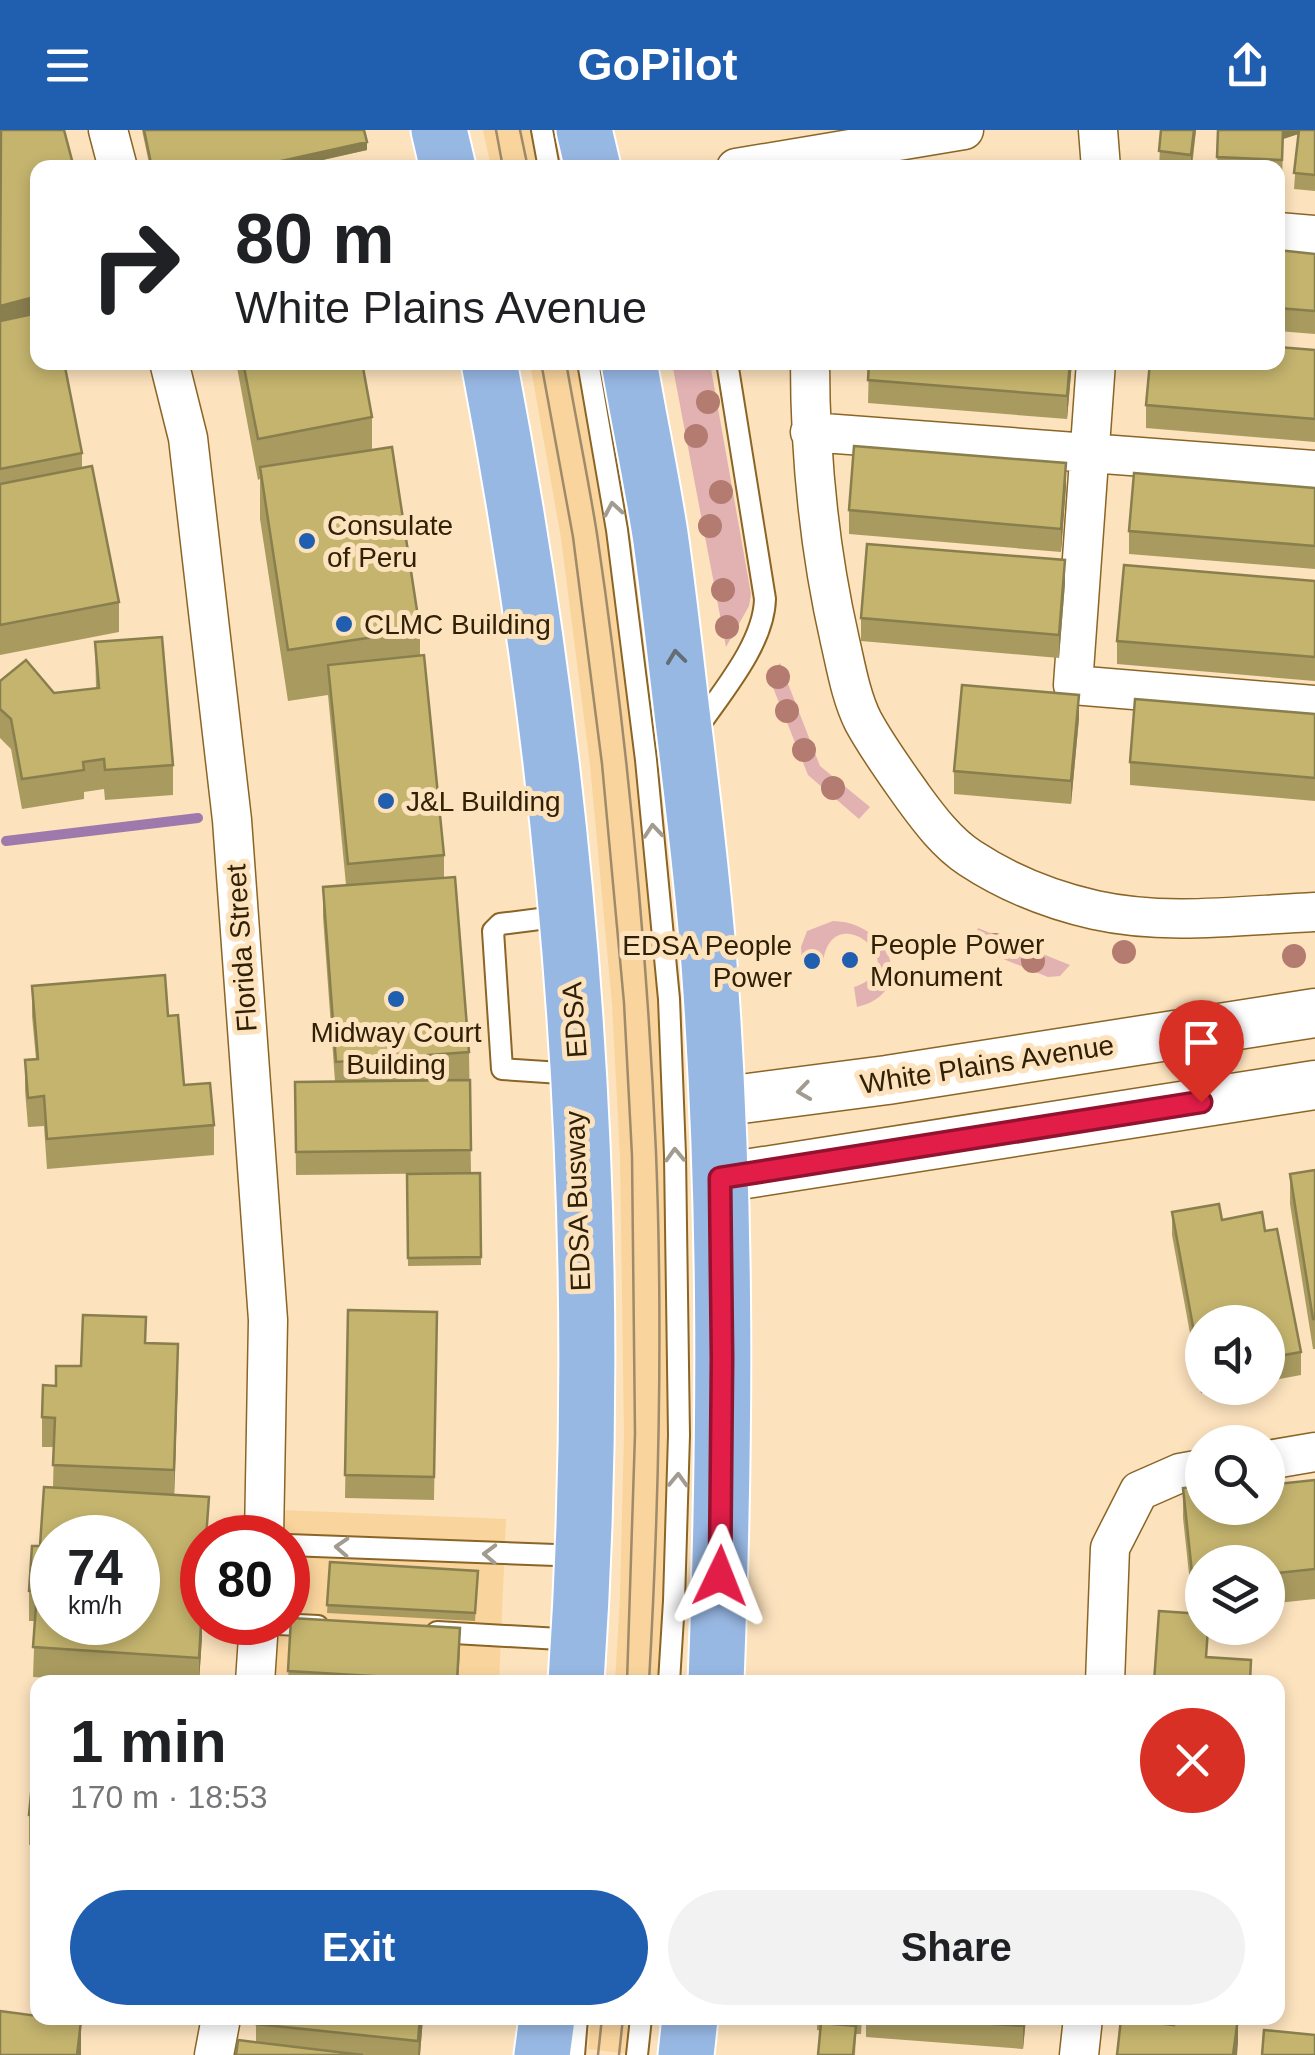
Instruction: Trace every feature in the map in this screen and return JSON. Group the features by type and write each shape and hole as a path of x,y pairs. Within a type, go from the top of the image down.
{"highway":[{"path":"584,130 591,160"},
{"name":"EDSA","path":"491,370 532,614 551,765 578,1074 586,1328 584,1556 578,1661"},
{"path":"630,370 660,534 695,811 710,975 720,1178 722,1540 716,1675"},
{"path":"542,2055 546,2025"},
{"path":"686,2055 689,2025"}],"street":[{"path":"108,130 116,160"},
{"path":"815,160 964,130"},
{"path":"1098,130 1100,160"},
{"path":"1285,233 1315,235"},
{"name":"Florida Street","path":"171,370 188,438 232,820 268,1320 264,1515"},
{"path":"810,370 810,432 818,520 848,675 862,718 932,823 968,856 1024,888 1098,911 1187,918 1315,912"},
{"path":"1095,370 1073,685 1315,705"},
{"path":"810,432 1315,470"},
{"name":"White Plains Avenue","path":"718,1102 886,1080 1315,1013"},
{"path":"720,1178 1315,1085"},
{"path":"1285,1457 1315,1452"},
{"path":"1104,1675 1110,1548 1140,1491 1185,1472"},
{"path":"255,1675 258,1645"},
{"path":"214,2055 220,2025"},
{"path":"1079,2055 1082,2025"}],"lane":[{"path":"542,130 548,160"},
{"path":"589,370 617,530 646,760 668,999 675,1155 679,1436 669,1675"},
{"path":"686,744 754,644 764,610 728,370"},
{"path":"566,916 500,924 493,931 502,1069 578,1074"},
{"path":"310,1546 584,1556"},
{"path":"395,1574 397,1550"},
{"path":"310,1626 336,1627"},
{"path":"411,1631 578,1661"},
{"path":"574,2055 576,2025"},
{"path":"637,2055 641,2025"}],"shaded area":[{"path":"483,130 533,130 539,160 489,160"},
{"path":"531,370 579,370 609,532 637,761 660,1000 668,1155 670,1435 660,1675 615,1675 624,1434 620,1156 612,1004 590,765 561,538"},
{"path":"673,370 711,370 751,594 749,606 726,647"},
{"path":"780,663 820,766 870,807 859,819 808,775 768,675"},
{"path":"833,921 853,924 870,933 890,959 892,973 887,987 876,999 857,1007 854,987 872,977 878,965 875,952 866,941 840,935 829,943 823,963 802,963 801,947 807,931"},
{"path":"978,928 1070,965 1060,976 1048,977 971,946"},
{"path":"280,1510 506,1519 499,1675 272,1675 274,1645 310,1645 310,1515 280,1515"},
{"path":"590,2025 633,2025 630,2054 588,2049"}],"building":[{"path":"1,130 64,130 72,160 30,160 30,298 0,306"},
{"path":"144,130 364,130 367,142 286,160 150,160"},
{"path":"1161,130 1194,130 1191,155 1159,151"},
{"path":"1218,130 1283,130 1282,160 1217,157"},
{"path":"1299,130 1315,130 1315,175 1294,173"},
{"path":"1285,251 1315,254 1315,311 1285,309"},
{"path":"30,315 30,370 66,370 82,453 0,469 0,321"},
{"path":"1285,348 1315,350 1315,419 1146,405 1149,370 1285,370"},
{"path":"245,370 363,370 372,417 258,439"},
{"path":"869,370 1069,370 1067,396 868,380"},
{"path":"854,446 1066,463 1061,529 849,510"},
{"name":"CLMC Building","path":"392,447 420,630 288,650 260,467"},
{"path":"92,466 119,602 0,625 0,484"},
{"path":"1134,473 1315,488 1315,546 1129,531"},
{"path":"867,544 1065,560 1059,635 861,618"},
{"path":"1124,565 1315,581 1315,657 1117,641"},
{"path":"162,637 173,765 105,770 104,759 83,762 84,770 22,779 11,719 0,709 0,681 26,660 54,693 99,688 95,642"},
{"name":"J&L Building","path":"424,655 444,855 348,864 328,665"},
{"path":"962,685 1079,695 1071,781 954,771"},
{"path":"1135,699 1315,714 1315,778 1130,762"},
{"name":"Midway Court Building","path":"455,877 469,1052 336,1062 323,887"},
{"path":"165,975 168,1016 178,1015 184,1085 210,1083 214,1125 47,1139 44,1096 28,1098 25,1060 38,1059 32,986"},
{"path":"470,1080 471,1150 296,1152 295,1082"},
{"path":"1315,1170 1315,1319 1313,1319 1290,1174"},
{"path":"480,1173 481,1257 408,1258 407,1174"},
{"path":"1219,1204 1222,1220 1262,1212 1265,1231 1277,1229 1301,1352 1285,1355 1285,1305 1189,1305 1172,1212"},
{"path":"348,1310 437,1312 434,1477 345,1475"},
{"path":"83,1315 146,1317 145,1343 178,1344 174,1470 53,1465 55,1418 42,1417 43,1385 56,1386 56,1366 81,1366"},
{"path":"1315,1480 1315,1569 1285,1572 1285,1545 1189,1545 1187,1525 1285,1525 1285,1483"},
{"path":"44,1487 209,1497 208,1515 180,1515 180,1645 200,1645 199,1658 33,1647 160,1645 160,1515 42,1515"},
{"path":"330,1562 478,1571 475,1613 327,1605"},
{"path":"1159,1611 1185,1613 1185,1645 1207,1645 1206,1657 1251,1660 1250,1675 1154,1675"},
{"path":"310,1619 460,1628 457,1675 288,1671 289,1645 310,1645"},
{"path":"0,2011 30,2015 30,2025 81,2025 77,2055 0,2055"},
{"path":"266,2025 419,2025 418,2041"},
{"path":"821,2025 856,2026 853,2055 818,2055"},
{"path":"1120,2025 1237,2025 1233,2055 1117,2055"},
{"path":"1264,2030 1315,2035 1315,2055 1262,2055"},
{"path":"238,2040 363,2055 236,2055"}],"waterway":[{"path":"6,841 198,818"}],"tram line":[{"path":"496,130 502,160"},
{"path":"520,130 526,160"},
{"path":"542,370 573,537 602,764 624,1003 632,1156 635,1434 627,1675"},
{"path":"567,370 597,534 618,688 652,1075 659,1351 649,1675"},
{"path":"598,2055 601,2025"},
{"path":"619,2055 622,2025"}],"place":[{"name":"Consulate of Peru","path":"307,541"},
{"name":"CLMC Building","path":"344,624"},
{"name":"J&L Building","path":"386,801"},
{"name":"People Power Monument","path":"850,960"},
{"name":"EDSA People Power","path":"812,961"},
{"name":"Midway Court Building","path":"396,999"}],"route":[{"path":"720,1576 720,1178 1201,1102"}]}
